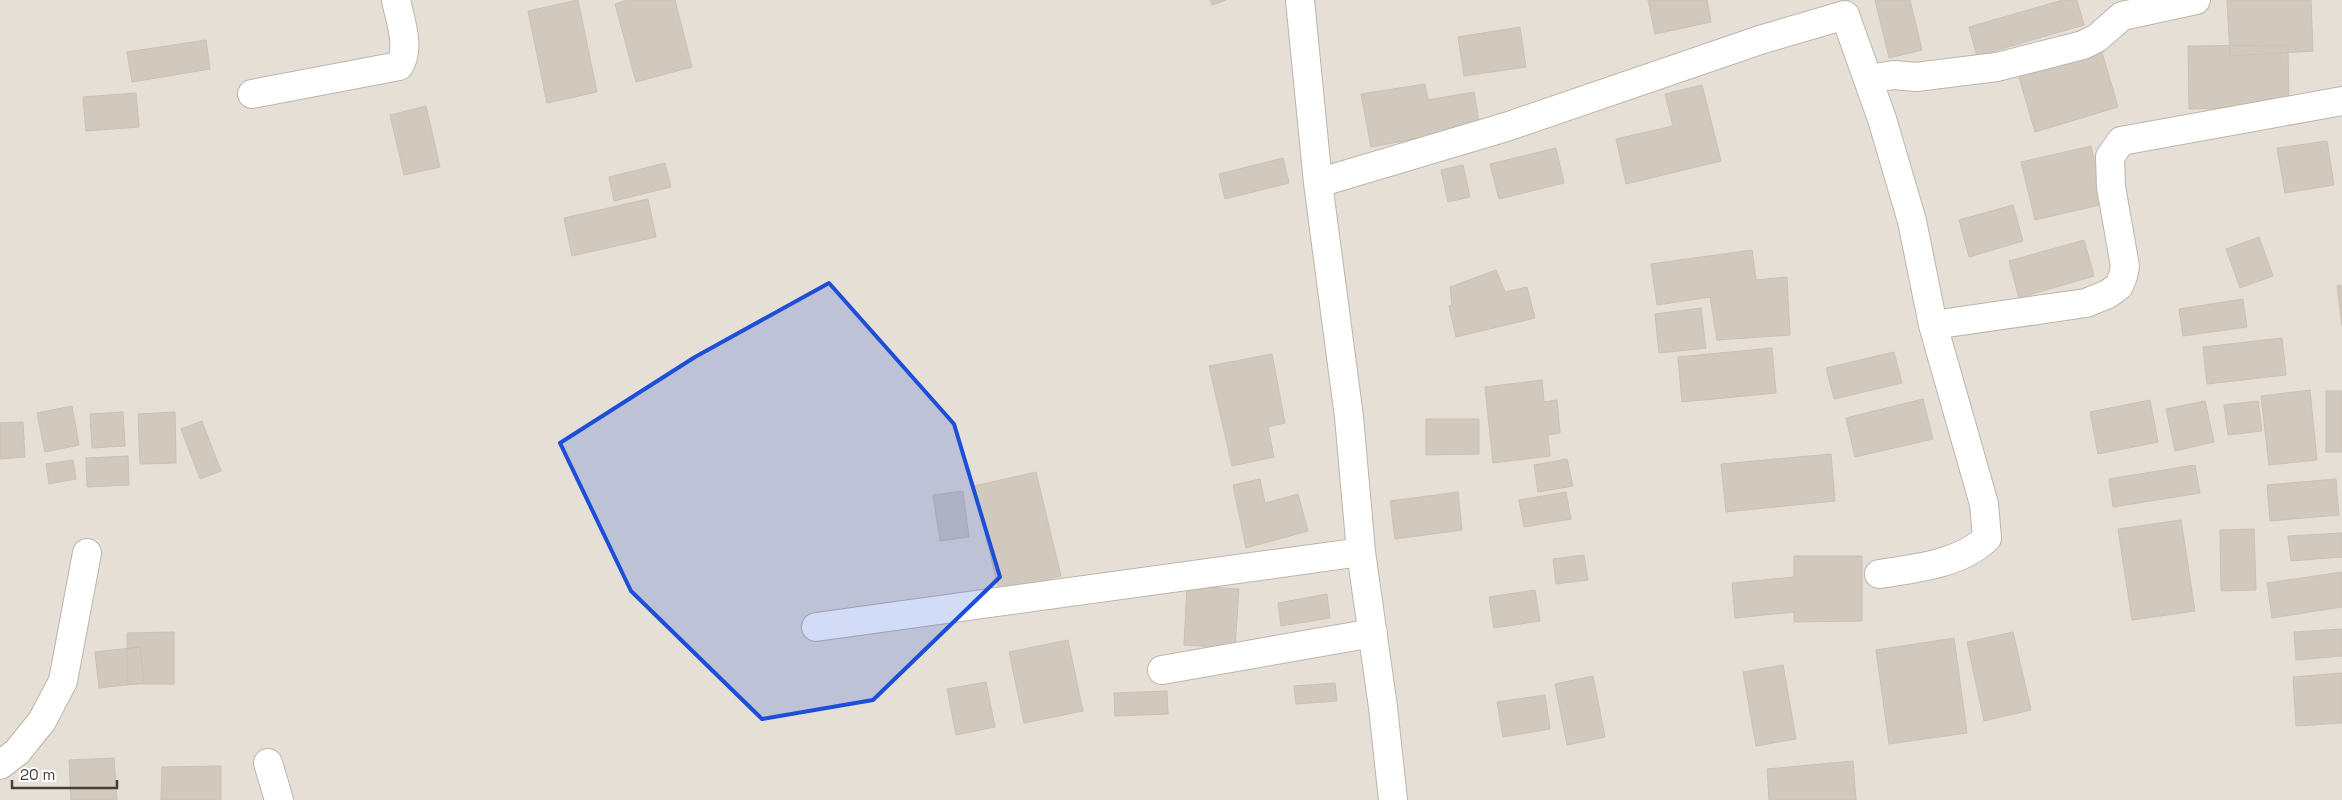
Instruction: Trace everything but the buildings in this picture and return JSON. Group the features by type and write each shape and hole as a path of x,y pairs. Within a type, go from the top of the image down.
{"street":[{"path":"252,94 399,66 404,59 405,49 396,0"},
{"path":"1300,0 1318,183 1349,417 1361,552 1393,800"},
{"path":"1868,79 1894,75 1916,77 1997,67 2083,45 2097,38 2122,16 2196,0"},
{"path":"1318,183 1506,127 1760,40 1843,7 1868,79 1912,221 1934,325 1984,504 1987,538 1968,551 1929,566 1879,574"},
{"path":"1934,325 2086,303 2108,294 2118,286 2126,266 2111,187 2110,157 2120,141 2342,101"},
{"path":"816,627 1361,552"},
{"path":"0,764 17,752 42,722 62,681 87,553"},
{"path":"1162,670 1372,633"},
{"path":"268,763 279,800"}],"highlighted area":[{"path":"829,283 954,424 1000,577 873,700 762,719 631,591 560,443 695,357"}],"shaded area":[{"path":"0,0 2342,0 2342,800 0,800"}]}
